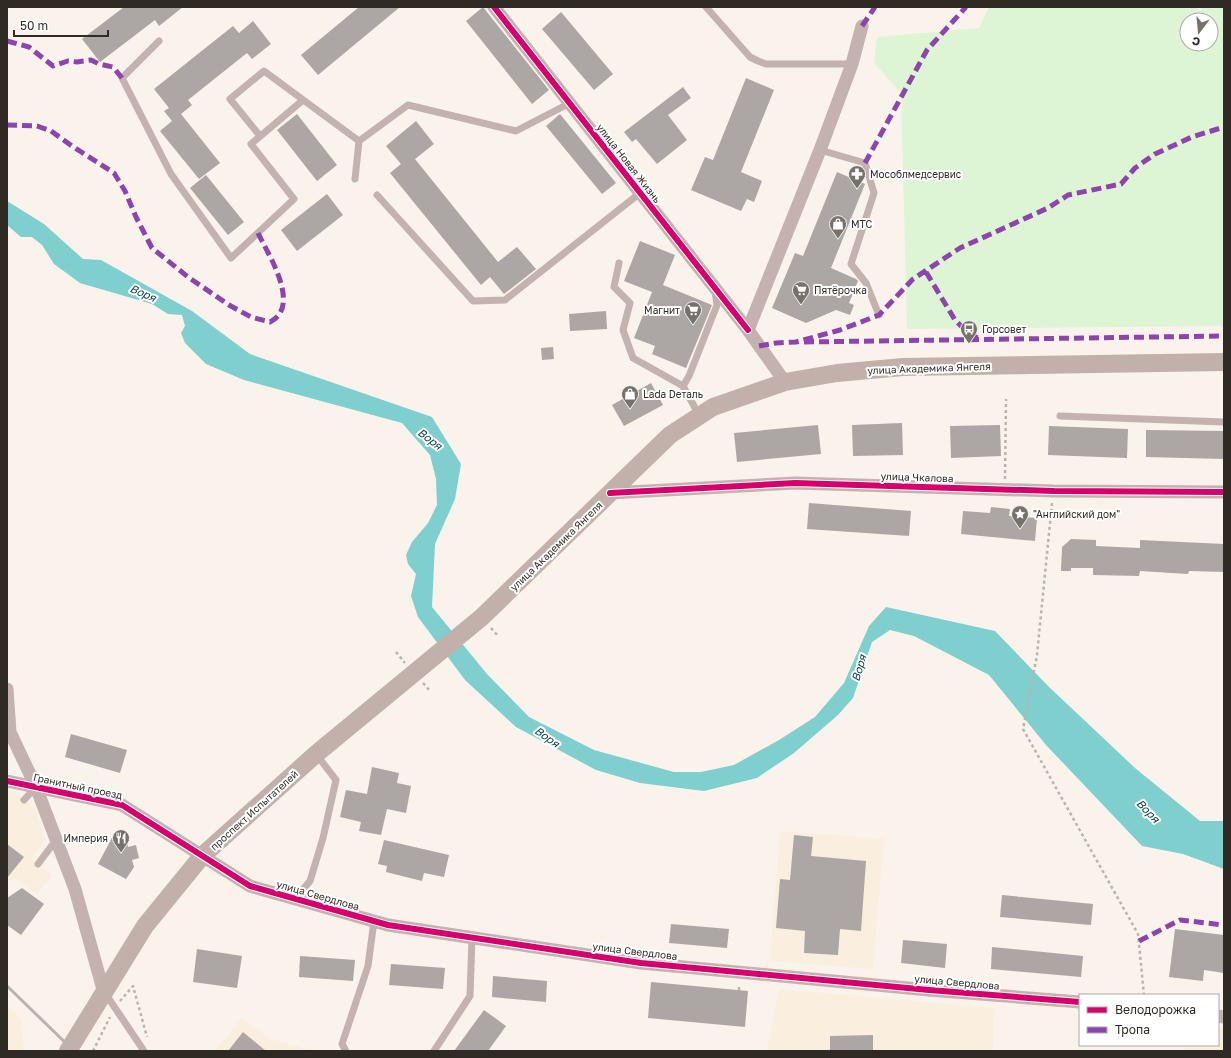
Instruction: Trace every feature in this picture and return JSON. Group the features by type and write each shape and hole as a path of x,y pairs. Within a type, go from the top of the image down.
{"main road":[{"name":"улица Академика Янгеля","path":"414,673 482,617 670,434 713,407 785,382 837,373 903,367 1224,362"},
{"name":"проспект Испытателей","path":"68,1051 145,926 202,856 316,754 414,673"}],"street":[{"name":"улица Новая Жизнь","path":"494,7 748,330 785,382"},
{"path":"748,330 820,150 852,64 862,26"},
{"name":"улица Чкалова","path":"610,493 794,483 1054,491 1224,492"},
{"path":"7,689 8,729 36,787 75,889 104,993"},
{"name":"Гранитный проезд","path":"7,781 122,805 202,856"},
{"name":"улица Свердлова","path":"202,856 250,886 388,925 641,963 929,990 1079,1002"}],"lane":[{"path":"706,7 750,57 758,61 766,64 852,64"},
{"path":"159,41 122,78 171,174 232,258 294,199 251,144 303,100"},
{"path":"260,136 230,99 264,71 359,141"},
{"path":"355,179 359,141 408,105 516,131 570,103"},
{"path":"820,150 865,163 874,192 851,264 866,283 879,315"},
{"path":"377,195 473,301 505,300 640,193"},
{"path":"620,263 614,287 630,304 623,330 633,358 683,386 700,415"},
{"path":"683,386 690,376 717,305 715,289"},
{"path":"1060,416 1224,422"},
{"path":"295,899 310,881 323,838 336,780 316,754"},
{"path":"24,800 36,787"},
{"path":"38,864 56,840"},
{"path":"346,1051 342,1044 368,966 374,921"},
{"path":"434,1051 470,996 472,938"},
{"path":"104,993 144,1051"}],"path":[{"path":"1005,489 1006,399"},
{"path":"1054,491 1037,655 1023,729 1138,934 1144,994"}],"shaded area":[{"path":"7,789 11,790 36,810 45,840 31,860 53,875 36,894 14,877 11,881 7,878"},
{"path":"780,831 884,839 873,969 770,961"},
{"path":"779,989 994,1008 993,1051 767,1051"},
{"path":"7,1006 21,1019 23,1051 7,1051"},
{"path":"242,1018 270,1039 314,1051 215,1051"},
{"path":"1219,1028 1224,1028 1224,1051 1185,1051 1186,1046 1219,1046"}],"green space":[{"path":"989,7 1193,7 1201,11 1201,7 1224,7 1224,326 907,329 901,93 874,63 877,37 979,28"}],"water":[{"name":"Воря","path":"7,201 44,224 83,259 101,260 192,311 250,354 432,417 461,464 455,499 435,544 432,607 487,674 529,717 594,750 674,772 701,772 734,765 779,740 815,717 844,683 869,626 886,607 995,631 1048,686 1135,768 1200,821 1224,821 1224,869 1183,854 1142,846 1046,745 989,675 914,636 890,630 872,642 853,698 838,715 794,753 757,778 704,791 640,783 596,770 516,727 465,680 418,617 411,596 416,574 408,564 406,555 412,542 428,523 437,505 436,479 430,455 402,423 244,380 206,364 185,343 181,333 185,326 182,315 168,314 152,304 80,283 54,264 42,245 32,237 21,237 7,225"}],"building":[{"path":"124,7 183,7 159,26 155,20 100,62 82,39"},
{"path":"359,7 400,7 318,75 301,55"},
{"path":"483,7 549,90 532,104 466,21"},
{"path":"561,12 613,74 594,90 542,29"},
{"path":"253,21 271,44 252,59 247,53 188,100 192,105 181,114 220,163 199,179 160,131 172,121 164,111 169,108 154,89 233,26 239,33"},
{"path":"746,78 774,90 741,172 762,181 754,202 747,199 741,211 691,190 705,157 713,160"},
{"path":"683,87 691,98 668,115 687,140 657,164 636,139 632,142 624,132"},
{"path":"297,114 337,165 317,181 277,130"},
{"path":"560,114 616,183 602,194 546,126"},
{"path":"416,121 434,144 415,159 498,262 517,247 536,269 504,294 490,277 481,285 390,173 401,164 386,146"},
{"path":"837,172 865,184 831,268 858,281 849,303 854,305 850,315 836,310 806,323 772,308 795,253 803,256"},
{"path":"206,175 244,222 228,235 190,188"},
{"path":"327,194 343,215 297,251 281,230"},
{"path":"640,241 675,255 663,285 712,305 686,368 652,354 655,346 634,338 652,292 624,281"},
{"path":"606,311 607,329 570,331 569,314"},
{"path":"553,347 554,359 542,360 541,348"},
{"path":"651,383 663,405 624,426 612,405"},
{"path":"902,423 903,455 853,456 852,425"},
{"path":"818,425 821,454 737,462 734,433"},
{"path":"1000,425 1001,456 951,458 950,426"},
{"path":"1049,426 1128,429 1127,458 1048,455"},
{"path":"1146,430 1224,431 1224,459 1146,457"},
{"path":"809,503 911,511 909,536 807,529"},
{"path":"991,507 1010,509 1009,516 1037,518 1035,541 961,534 963,511 990,513"},
{"path":"1071,539 1096,540 1096,546 1140,548 1140,540 1224,544 1224,572 1189,571 1188,574 1140,571 1139,576 1093,575 1093,568 1071,568 1071,571 1061,571 1062,547"},
{"path":"71,734 127,750 120,773 65,757"},
{"path":"372,767 399,773 397,783 411,786 406,813 387,809 381,835 359,831 361,822 340,817 346,790 367,794"},
{"name":"Империя","path":"114,834 127,841 128,847 136,845 139,858 132,860 134,867 126,879 98,864"},
{"path":"794,835 813,837 811,856 866,861 861,931 840,929 838,955 804,953 805,931 776,928 780,879 790,880"},
{"path":"384,840 449,855 444,877 424,873 422,881 386,872 387,866 378,864"},
{"path":"7,844 24,857 7,878"},
{"path":"22,888 44,904 21,935 7,925 7,898"},
{"path":"1002,895 1093,904 1091,925 1000,917"},
{"path":"671,924 729,929 727,948 669,943"},
{"path":"1175,929 1224,935 1224,973 1204,970 1203,981 1169,977"},
{"path":"903,940 947,944 945,968 901,963"},
{"path":"992,947 1083,956 1081,977 991,969"},
{"path":"197,949 242,956 237,988 193,982"},
{"path":"300,956 355,960 353,981 299,977"},
{"path":"391,964 445,968 443,989 389,985"},
{"path":"493,976 547,981 546,1002 492,997"},
{"path":"651,982 748,991 745,1027 648,1018"},
{"path":"484,1010 506,1026 488,1051 454,1051"},
{"path":"243,1032 266,1051 228,1051"},
{"path":"873,1035 873,1051 830,1051 830,1036"}],"railway":[{"path":"7,986 74,1051"}],"marked path":[{"path":"862,26 875,7"},
{"path":"865,163 927,50 966,7"},
{"path":"7,41 29,47 53,66 68,61 77,62 91,60 99,64 113,67 122,78"},
{"path":"7,125 37,126 51,131 114,173 125,191 152,248 188,277 229,305 251,317 270,322 279,314 283,304 283,292 275,266 258,233"},
{"path":"759,346 796,342 840,330 879,315 913,279 960,248 1048,208 1068,195 1121,184 1135,168 1155,154 1192,137 1224,127"},
{"path":"926,272 955,320 967,332 979,339"},
{"path":"804,342 1224,336"},
{"path":"1139,941 1180,920 1224,925"}],"cycle path":[{"path":"494,7 748,330"},
{"path":"610,493 795,483 1054,491 1224,492"},
{"path":"7,781 122,805 250,886 388,925 641,963 929,990 1079,1002"}],"place":[{"name":"Мособлмедсервис","path":"857,189"},
{"name":"МТС","path":"838,239"},
{"name":"Пятёрочка","path":"801,305"},
{"name":"Магнит","path":"693,325"},
{"name":"Горсовет","path":"969,344"},
{"name":"Lada Dеталь","path":"630,409"},
{"name":"\"Английский дом\"","path":"1020,529"},
{"name":"Империя","path":"121,853"}]}
